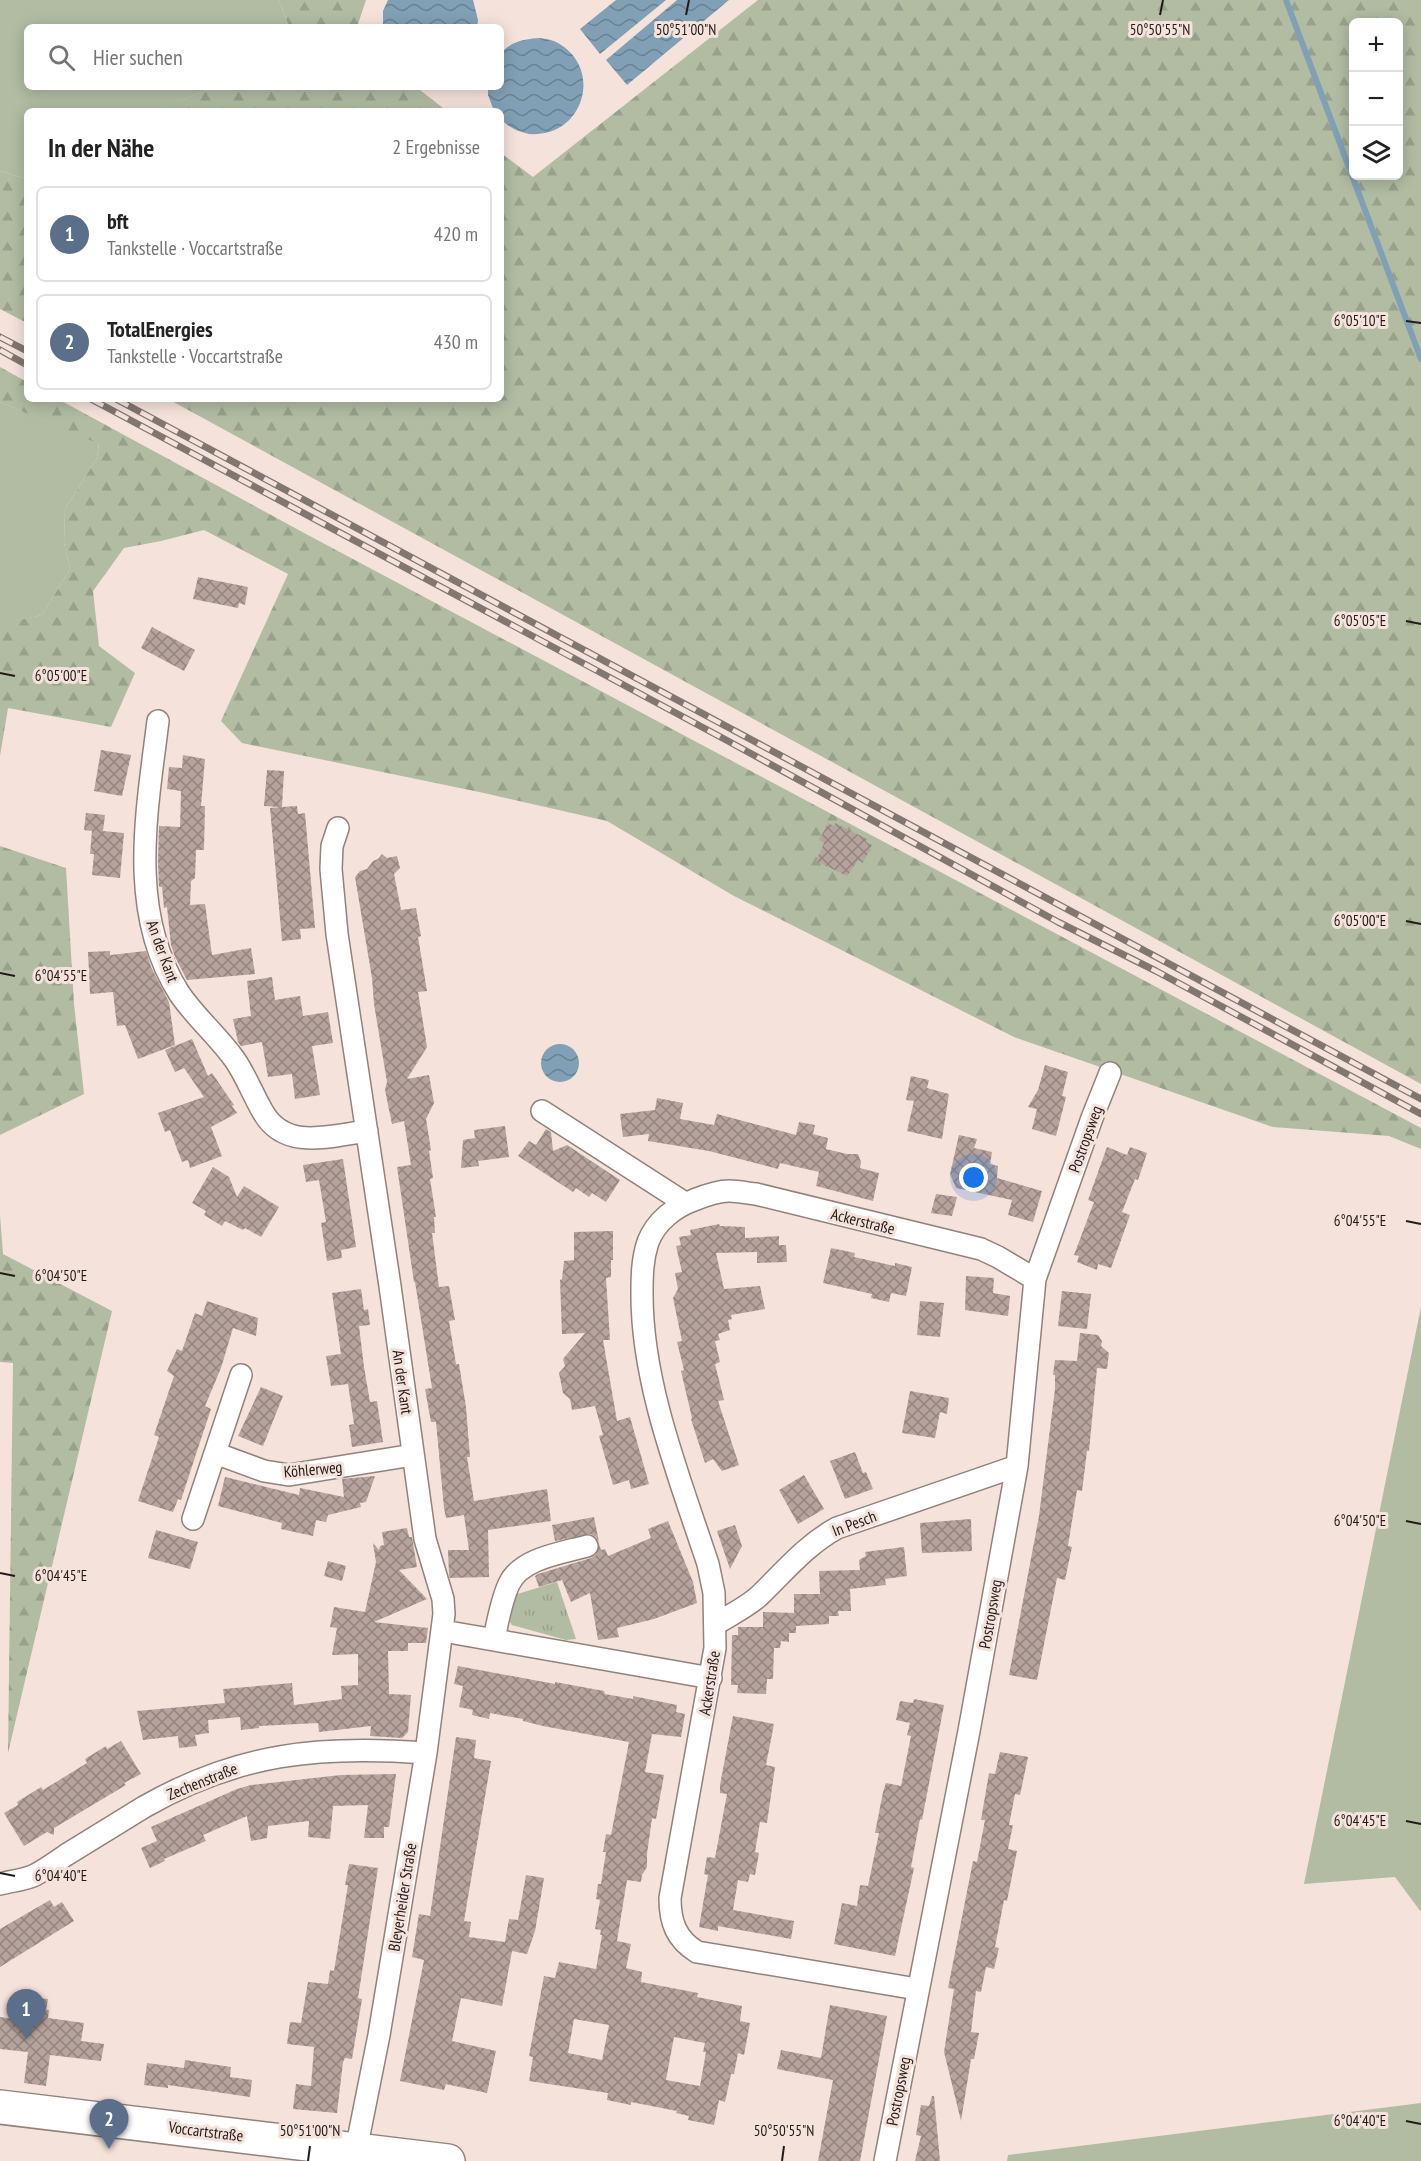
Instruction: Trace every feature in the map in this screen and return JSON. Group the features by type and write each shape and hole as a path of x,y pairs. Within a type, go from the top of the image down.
{"main road":[{"name":"Voccartstraße","path":"0,2107 355,2155 448,2161"}],"street":[{"name":"An der Kant","path":"158,721 146,823 145,890 161,954 180,993 235,1060 269,1122 286,1135 300,1138 323,1137 367,1131"},
{"name":"An der Kant","path":"338,828 332,846 331,869 337,934 425,1539 443,1599 442,1631"},
{"name":"Postropsweg","path":"885,2161 969,1731 1017,1466 1035,1279 1110,1073"},
{"path":"542,1111 685,1203"},
{"name":"Ackerstraße","path":"917,1989 716,1957 697,1952 681,1940 674,1928 670,1915 670,1898 711,1678 716,1624 714,1593 708,1564 653,1389 644,1347 642,1266 649,1239 671,1212 685,1203 704,1196 728,1191 756,1194 981,1250 998,1257 1035,1279"},
{"path":"193,1520 241,1375"},
{"name":"Köhlerweg","path":"215,1453 264,1471 288,1474 413,1455"},
{"name":"In Pesch","path":"716,1624 758,1598 805,1549 837,1528 1017,1466"},
{"path":"494,1639 509,1584 516,1574 526,1566 587,1546"},
{"path":"442,1631 711,1678"},
{"name":"Bleyerheider Straße","path":"355,2155 380,2035 426,1753 442,1631"},
{"name":"Zechenstraße","path":"0,1884 34,1875 180,1788 227,1769 260,1760 320,1752 386,1750 426,1753"}],"green space":[{"path":"0,0 279,0 288,24 24,24 24,90 208,90 163,108 24,108 24,178 0,171"},
{"path":"279,0 366,0 358,24 288,24"},
{"path":"758,0 1421,0 1421,1084 173,402 504,402 504,155 533,177"},
{"path":"208,90 420,90 443,108 162,108"},
{"path":"0,171 24,178 24,321 0,309"},
{"path":"0,367 24,380 24,402 64,402 306,534 1421,1128 1421,1149 1389,1136 1273,1127 1014,1037 734,896 607,821 242,743 221,721 288,574 204,530 124,548 93,591 99,646 135,673 111,727 8,708 0,756 0,624 42,615 70,569 64,543 65,509 97,458 99,444 0,402"},
{"path":"0,402 99,443 97,458 65,509 64,543 70,569 42,615 2,624 0,624"},
{"path":"0,846 66,868 74,1004 84,1094 0,1135"},
{"path":"0,1215 3,1254 112,1311 8,1753 13,1363 0,1362"},
{"path":"1421,1307 1421,1912 1395,1877 1304,1884"},
{"path":"557,1582 576,1639 566,1640 512,1625 508,1619 514,1595"},
{"path":"1421,2103 1421,2161 1007,2161 1008,2155"}],"water":[{"path":"388,0 473,0 478,20 477,24 383,24 383,11"},
{"path":"616,0 666,0 600,54 580,29"},
{"path":"677,0 729,0 627,85 606,60"},
{"path":"540,38 556,42 572,55 581,69 583,85 581,100 574,115 562,126 547,133 529,134 510,127 504,122 504,108 493,108 488,95 488,90 504,90 504,50 519,41"},
{"path":"560,1044 573,1050 579,1063 573,1076 560,1082 547,1076 541,1063 547,1050"}],"building":[{"path":"198,577 248,587 245,605 239,603 238,608 193,599"},
{"path":"152,627 195,650 184,671 141,648"},
{"path":"101,750 131,755 122,796 94,791"},
{"path":"183,755 205,759 201,806 205,806 204,850 196,850 195,878 191,881 190,905 205,904 212,955 251,948 255,974 187,980 171,945 167,907 164,908 162,887 159,887 159,826 180,827 181,791 167,789 169,767 182,768"},
{"path":"267,770 284,771 282,807 297,806 298,814 305,813 315,928 300,929 301,939 282,941 270,808 281,807 264,806"},
{"path":"86,813 105,815 103,831 124,833 120,878 92,875 94,854 90,854 92,831 84,830"},
{"path":"828,823 834,826 835,823 867,839 866,842 872,845 863,863 858,860 847,876 816,861 824,843 819,840"},
{"path":"382,854 387,858 397,856 400,868 394,874 401,910 416,908 421,936 418,937 427,991 418,992 427,1047 407,1079 429,1075 434,1103 426,1119 433,1178 430,1179 436,1217 434,1217 435,1233 432,1233 439,1287 449,1286 455,1320 449,1321 466,1407 470,1457 467,1457 474,1501 547,1489 551,1521 488,1530 489,1577 450,1578 449,1575 448,1550 469,1550 464,1515 446,1518 444,1508 436,1422 431,1422 425,1389 432,1388 397,1167 411,1165 404,1121 392,1124 388,1105 385,1089 387,1082 372,978 355,877"},
{"path":"110,951 110,955 146,951 151,967 169,1002 175,1045 138,1059 125,1025 117,1026 113,992 90,994 88,952"},
{"path":"272,977 275,1000 300,996 303,1016 328,1012 333,1043 312,1046 320,1095 295,1099 292,1074 268,1077 262,1042 241,1046 238,1042 233,1019 251,1016 247,981"},
{"path":"192,1039 208,1076 212,1073 237,1113 211,1127 222,1156 190,1168 188,1160 182,1162 170,1130 165,1132 158,1113 204,1097 184,1068 175,1072 165,1050"},
{"path":"1045,1065 1068,1072 1062,1096 1066,1097 1056,1136 1032,1129 1037,1109 1028,1107 1038,1090"},
{"path":"911,1076 929,1080 927,1088 949,1094 942,1139 907,1131 914,1101 906,1100"},
{"path":"657,1098 683,1103 680,1119 714,1125 717,1114 796,1135 799,1122 815,1125 813,1134 828,1138 826,1149 858,1154 861,1162 860,1168 879,1173 873,1201 816,1186 819,1172 780,1163 778,1169 709,1151 648,1141 649,1134 623,1137 620,1114 655,1110"},
{"path":"505,1126 509,1157 478,1161 479,1166 461,1168 463,1140 475,1138 474,1130"},
{"path":"546,1129 551,1132 553,1151 567,1145 620,1180 606,1202 592,1193 589,1197 576,1188 573,1192 518,1156 529,1141 536,1145"},
{"path":"959,1135 977,1139 974,1148 992,1152 990,1164 998,1166 997,1178 1042,1191 1033,1222 1008,1215 1012,1200 956,1188 950,1174"},
{"path":"1107,1147 1127,1155 1130,1147 1147,1153 1138,1180 1135,1179 1122,1212 1130,1215 1111,1268 1098,1264 1097,1270 1077,1262 1079,1256 1074,1255 1094,1202 1088,1200"},
{"path":"343,1159 356,1247 341,1250 342,1258 327,1261 321,1223 326,1222 319,1180 306,1182 303,1165"},
{"path":"213,1167 229,1177 237,1197 244,1186 279,1207 261,1237 225,1221 222,1226 204,1215 206,1211 192,1203"},
{"path":"936,1194 957,1197 952,1216 931,1213"},
{"path":"719,1224 720,1226 745,1227 745,1238 779,1236 779,1245 786,1245 787,1262 757,1263 757,1252 716,1253 724,1289 760,1286 765,1309 731,1315 732,1319 728,1320 730,1330 718,1334 720,1340 715,1341 720,1362 715,1364 724,1400 718,1401 739,1465 722,1471 713,1459 705,1463 691,1419 681,1371 684,1370 677,1342 682,1341 673,1298 678,1289 675,1273 682,1272 676,1246 681,1245 679,1237 691,1235 690,1230"},
{"path":"613,1231 611,1277 606,1278 610,1340 603,1340 617,1421 630,1417 649,1484 631,1489 629,1480 613,1485 599,1436 603,1435 595,1406 572,1410 570,1399 563,1393 559,1373 565,1366 563,1359 585,1333 562,1334 560,1280 564,1261 574,1260 574,1232"},
{"path":"831,1248 855,1253 854,1257 895,1266 895,1263 912,1267 906,1296 891,1293 889,1302 871,1298 872,1294 823,1283"},
{"path":"966,1276 994,1278 993,1293 1010,1296 1008,1316 965,1310"},
{"path":"361,1289 364,1310 368,1309 370,1325 359,1326 364,1367 370,1402 377,1401 383,1442 352,1447 349,1425 354,1424 348,1384 331,1386 326,1356 341,1354 332,1293"},
{"path":"1062,1291 1091,1294 1087,1329 1058,1326"},
{"path":"207,1301 258,1318 256,1336 233,1328 221,1368 205,1406 211,1409 181,1500 178,1499 173,1512 138,1501 159,1437 154,1435 174,1376 167,1371 177,1349 182,1351 195,1313 202,1316"},
{"path":"920,1301 944,1303 940,1337 917,1335"},
{"path":"1080,1333 1098,1335 1102,1341 1101,1346 1109,1353 1107,1369 1097,1368 1089,1451 1087,1451 1082,1491 1077,1490 1068,1546 1072,1547 1065,1580 1057,1578 1037,1680 1009,1675 1039,1516 1055,1389 1055,1375 1053,1375 1055,1360 1077,1361"},
{"path":"261,1387 283,1396 263,1446 238,1436"},
{"path":"910,1391 949,1398 947,1414 940,1412 935,1438 902,1433"},
{"path":"855,1452 863,1473 866,1472 873,1489 845,1499 830,1461"},
{"path":"804,1475 824,1509 798,1524 779,1490"},
{"path":"375,1476 366,1502 360,1503 361,1507 328,1515 326,1522 316,1520 313,1536 281,1529 282,1523 218,1506 225,1477 299,1495 300,1488 344,1497 342,1479"},
{"path":"594,1517 599,1542 590,1534 555,1541 552,1525"},
{"path":"971,1519 972,1551 922,1553 920,1523"},
{"path":"668,1521 693,1582 697,1603 654,1619 617,1628 619,1637 598,1640 590,1593 571,1602 562,1580 539,1587 535,1576 538,1574 591,1558 596,1555 599,1544 601,1550 605,1549 608,1556 651,1538 648,1529"},
{"path":"735,1525 742,1546 730,1569 717,1531"},
{"path":"407,1528 409,1537 412,1537 417,1567 399,1570 427,1599 374,1622 428,1628 426,1643 408,1643 408,1651 388,1651 389,1694 411,1695 408,1732 402,1738 370,1736 371,1726 319,1732 318,1723 259,1726 259,1728 241,1730 240,1717 208,1720 209,1733 195,1735 197,1746 179,1748 178,1736 143,1740 137,1711 225,1703 223,1689 292,1683 294,1705 342,1699 341,1686 358,1685 358,1654 332,1655 337,1628 330,1627 334,1607 365,1612 376,1562 373,1543 379,1550 380,1546 384,1545 382,1532"},
{"path":"156,1530 198,1542 190,1569 148,1558"},
{"path":"904,1547 907,1576 885,1579 886,1585 850,1589 851,1611 838,1611 839,1616 829,1616 829,1624 796,1626 796,1633 789,1633 789,1642 781,1641 780,1648 774,1648 773,1679 767,1679 766,1694 737,1693 738,1685 731,1685 732,1635 738,1635 738,1627 763,1627 763,1612 794,1613 794,1594 820,1594 819,1571 860,1570 859,1560 866,1556 865,1552"},
{"path":"328,1561 346,1566 342,1581 324,1576"},
{"path":"458,1666 604,1691 605,1694 633,1699 633,1696 677,1705 676,1712 685,1714 681,1737 652,1734 645,1772 664,1775 656,1819 652,1818 647,1867 641,1882 627,1880 617,1941 631,1944 626,1968 642,1972 641,1982 698,1993 697,1997 742,2006 740,2021 750,2023 744,2055 738,2053 725,2102 719,2100 714,2125 688,2120 689,2116 676,2113 677,2111 607,2100 608,2093 529,2081 533,2057 529,2056 544,1976 555,1978 559,1962 596,1969 602,1935 600,1935 601,1930 595,1929 600,1900 596,1899 598,1884 601,1884 606,1834 611,1835 629,1742 543,1726 523,1721 523,1719 490,1713 489,1719 472,1715 473,1710 459,1707 463,1686 454,1684","holes":["574,2019 609,2025 602,2060 568,2053","674,2037 705,2043 703,2052 706,2052 700,2086 666,2080"]},
{"path":"914,1699 944,1705 895,1956 834,1944 842,1903 857,1906 860,1885 868,1886 879,1833 875,1833 886,1783 901,1786 911,1736 907,1735 910,1723 896,1720 900,1701 913,1703"},
{"path":"733,1716 774,1724 766,1765 775,1767 767,1823 760,1822 755,1852 759,1853 755,1875 750,1874 748,1882 738,1880 733,1910 794,1921 791,1939 718,1926 718,1931 699,1927 708,1875 704,1874 707,1857 715,1858 727,1794 720,1793 720,1785"},
{"path":"456,1737 476,1740 474,1758 491,1761 464,1921 471,1922 469,1937 505,1942 509,1919 518,1920 526,1875 544,1878 535,1931 527,1954 512,1951 502,2006 461,1998 452,2041 496,2051 487,2093 446,2084 444,2090 400,2081 424,1960 412,1957 419,1914 430,1916"},
{"path":"121,1741 141,1774 54,1828 54,1835 47,1832 24,1846 4,1813 41,1787 43,1790 87,1763 85,1759 106,1746 107,1749"},
{"path":"1000,1752 1028,1757 1020,1795 1015,1794 1009,1825 1013,1825 1008,1849 1017,1851 995,1947 999,1948 994,1969 986,1967 981,1992 976,1991 971,2032 979,2033 974,2059 971,2059 961,2121 944,2052 954,1989 948,1988 973,1861 977,1862 985,1820 981,1820 989,1773 995,1774"},
{"path":"396,1774 389,1827 384,1827 384,1838 364,1838 368,1805 333,1806 330,1839 308,1837 309,1821 268,1826 267,1838 251,1841 247,1816 203,1835 206,1841 164,1859 165,1861 150,1868 141,1848 157,1841 151,1827 237,1789 251,1785 341,1775"},
{"path":"349,1864 378,1868 358,1998 362,1999 352,2059 345,2058 343,2062 337,2113 293,2109 296,2084 311,2086 314,2047 287,2044 290,2022 301,2023 308,1982 328,1984 330,1970 334,1971 348,1885 345,1885"},
{"path":"50,1900 54,1907 62,1902 74,1921 0,1967 0,1929"},
{"path":"23,1997 48,1999 46,2010 49,2010 48,2018 84,2023 81,2041 104,2044 101,2061 50,2055 46,2086 24,2083 28,2052 0,2049 0,2017 20,2020"},
{"path":"830,2005 887,2016 860,2161 818,2161 833,2080 777,2069 781,2050 821,2058"},
{"path":"185,2060 231,2067 230,2077 252,2080 250,2097 168,2085 168,2088 144,2085 147,2063 184,2068"},
{"path":"934,2096 940,2161 915,2161 921,2136 916,2135 921,2105 929,2106"}],"waterway":[{"path":"1286,0 1421,359"}],"railway":[{"path":"0,337 24,349"},
{"path":"0,350 24,363"},
{"path":"97,402 728,741 1058,922 1156,971 1421,1114"},
{"path":"122,402 1421,1099"}],"place":[{"name":"bft","path":"26,2039"},
{"name":"TotalEnergies","path":"109,2149"}]}
